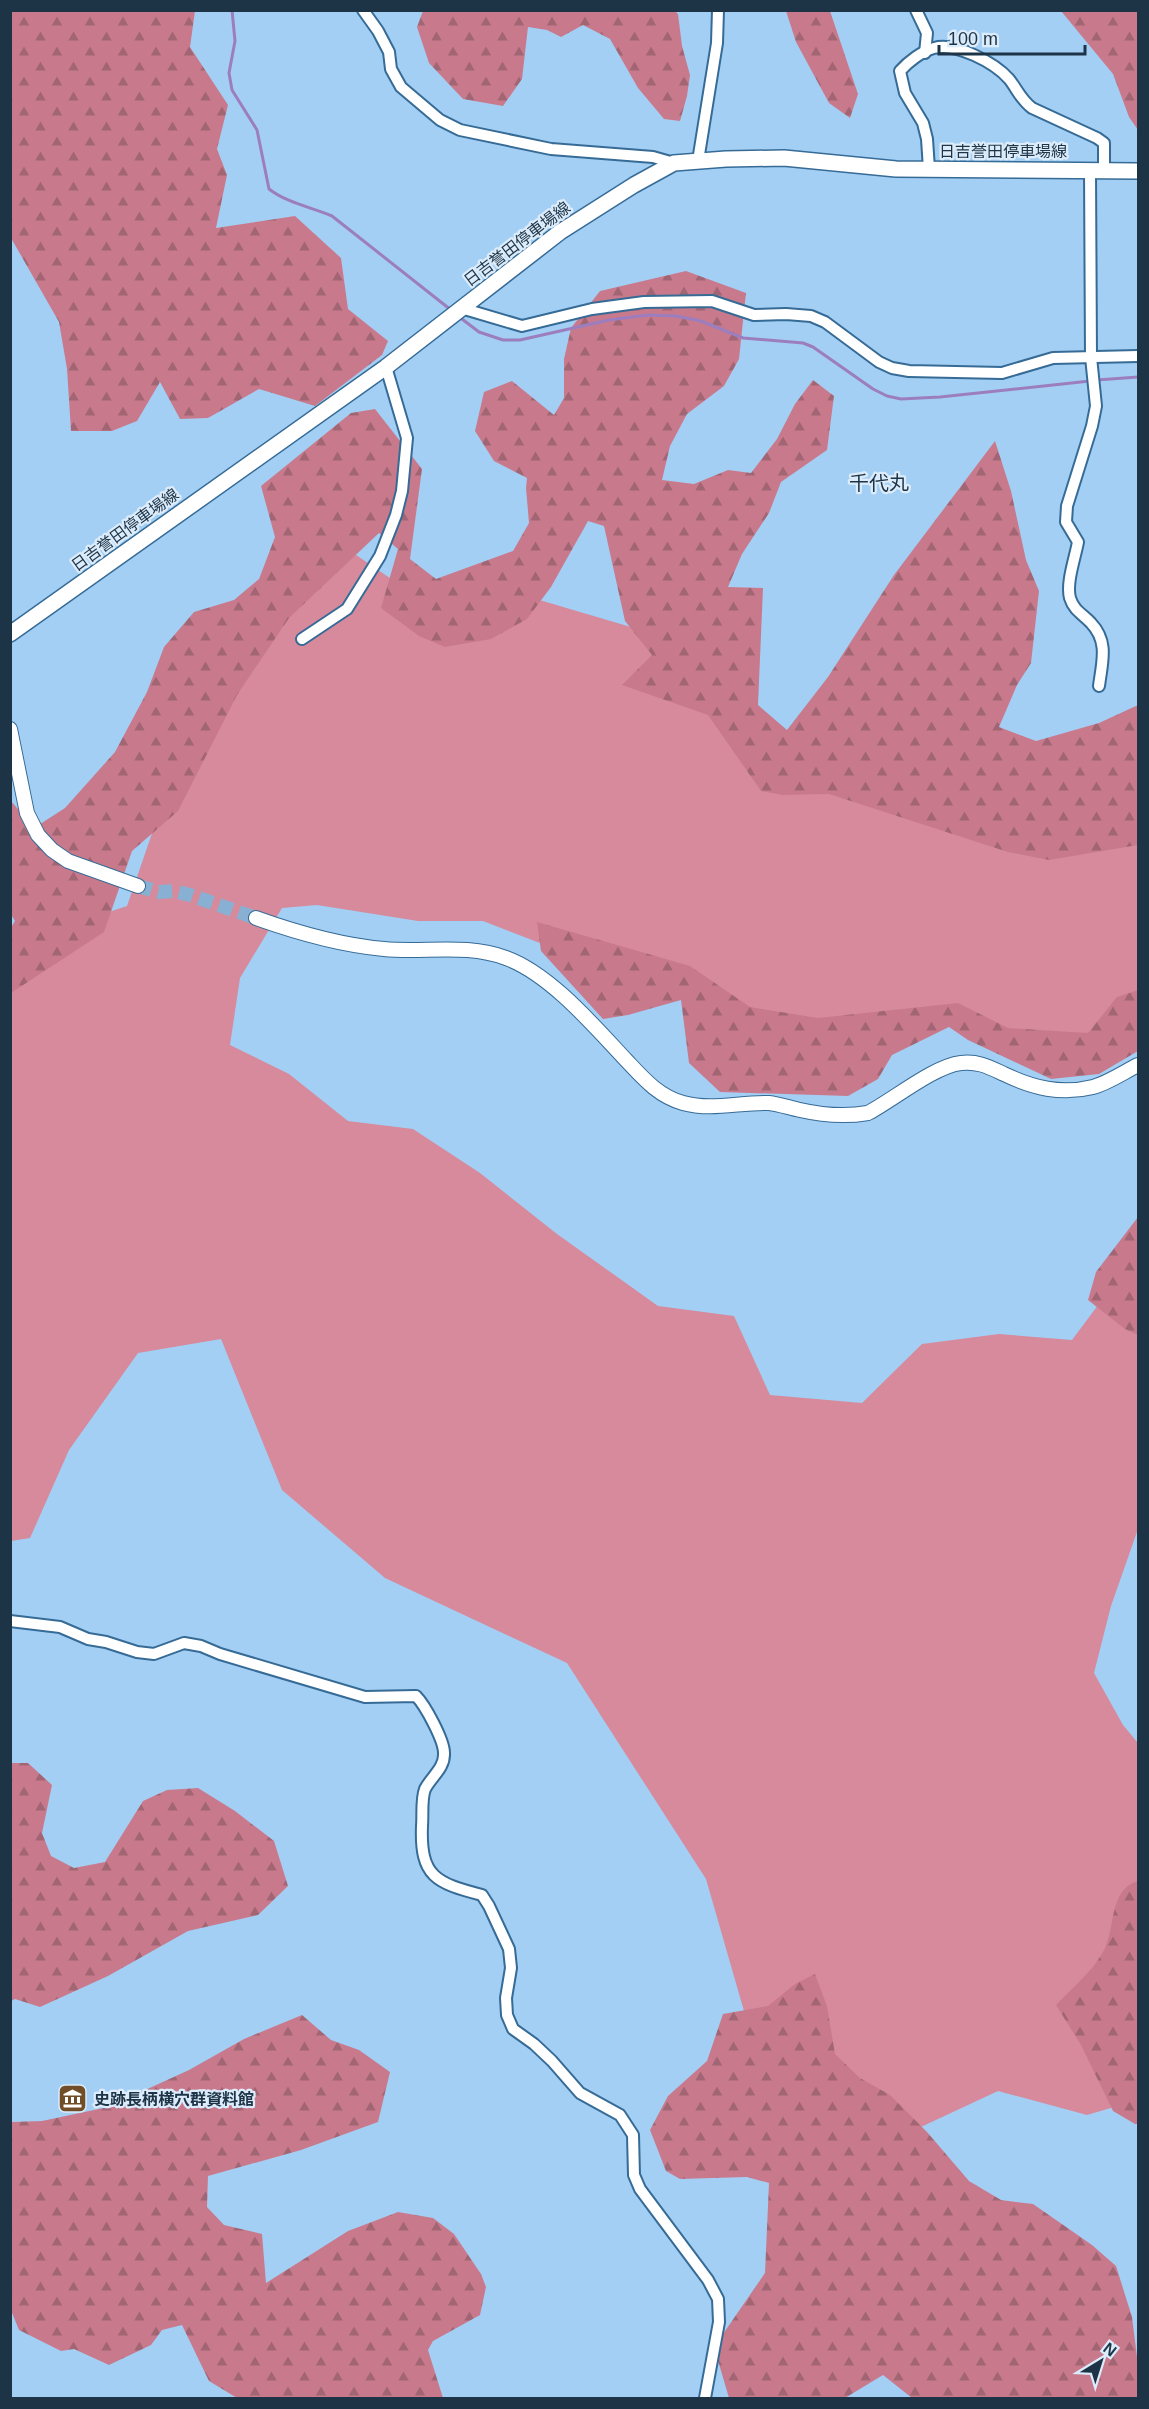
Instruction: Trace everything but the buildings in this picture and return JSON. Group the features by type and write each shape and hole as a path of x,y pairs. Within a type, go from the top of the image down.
{"main road":[{"name":"日吉誉田停車場線","path":"10,634 386,367 560,232 634,185 674,163 784,158 896,169 1138,171"}],"street":[{"path":"363,10 389,52 391,69 401,87 422,107 460,130 551,150 653,157 674,163"},
{"path":"698,161 717,43 718,10"},
{"path":"916,10 927,33 925,53"},
{"path":"929,169 927,139 923,123 905,93 900,71 907,63 934,48 958,49 992,65 1008,78 1023,101 1032,108 1104,143 1097,170 1091,357 1096,406 1067,506 1066,522 1078,542 1069,596 1076,611 1101,637 1104,651 1099,686"},
{"path":"461,308 522,326 592,309 644,302 712,301 754,315 811,316 825,322 879,362 892,368 909,371 1002,373 1053,358 1138,356"},
{"path":"302,639 347,609 380,556 396,515 402,491 407,438 386,367"},
{"path":"10,729 27,813 38,835 68,861 138,886"},
{"path":"256,918 342,944 386,950 473,951 505,957 536,972 650,1085 683,1103 709,1108 771,1103 842,1116 857,1115 868,1113 929,1076 958,1063 975,1062 1034,1087 1061,1092 1095,1087 1138,1065"},
{"path":"10,1621 60,1627 88,1639 137,1652 154,1654 184,1643 201,1646 344,1692 365,1697 416,1696 423,1703 444,1751 444,1762 424,1791 421,1842 423,1859 433,1877 457,1889 482,1895 489,1906 508,1949 512,1968 507,2015 513,2029 540,2050 580,2093 620,2115 633,2135 634,2175 640,2189 708,2280 718,2299 719,2322 705,2398"}],"shaded area":[{"path":"340,544 425,602 526,596 668,638 764,745 1138,799 1138,1016 1059,1059 961,1019 892,1033 727,1015 483,921 418,921 317,905 282,908 240,978 230,1045 289,1074 348,1121 413,1129 480,1173 557,1234 658,1306 734,1316 770,1395 862,1403 922,1344 999,1334 1072,1340 1116,1281 1138,1264 1138,1529 1111,1606 1094,1673 1123,1725 1138,1743 1138,2100 1087,2115 998,2091 848,2161 767,2091 706,1879 567,1663 385,1578 282,1490 221,1339 138,1353 69,1450 30,1538 11,1541 11,968 58,929 127,906 159,813 181,760"}],"green space":[{"path":"10,11 195,11 190,47 228,105 217,149 227,175 216,228 295,216 341,258 348,309 388,341 382,355 315,406 259,389 208,418 180,419 160,382 137,421 112,431 71,431 67,369 59,322 11,238"},
{"path":"423,11 675,11 678,14 682,46 690,75 680,121 664,119 638,88 610,39 583,25 561,37 547,30 528,27 522,79 503,106 463,99 429,63 417,27"},
{"path":"786,11 830,11 858,94 850,118 829,103 796,42"},
{"path":"1061,11 1138,11 1138,130 1129,117 1113,74"},
{"path":"686,271 746,293 739,359 724,386 687,414 670,446 662,480 694,484 728,470 751,473 777,439 795,404 813,380 834,396 827,450 781,482 769,513 742,554 728,587 763,588 758,705 787,730 828,677 894,575 995,441 1011,491 1026,560 1039,591 1031,663 1017,685 999,727 1036,741 1099,723 1138,705 1138,845 1049,860 1008,852 829,794 783,795 761,791 708,715 622,685 652,655 625,621 604,526 588,521 551,587 527,619 491,639 445,647 419,636 381,608 398,549 379,533 289,618 237,695 178,811 132,851 104,932 11,993 10,929 15,921 10,913 11,801 34,828 65,808 115,752 147,692 164,647 194,612 234,600 259,579 275,537 261,486 351,413 375,409 422,469 410,559 436,579 513,551 529,523 527,478 494,461 475,431 484,392 512,381 554,415 564,398 564,359 571,328 600,291"},
{"path":"537,922 690,966 750,1007 818,1018 958,1003 1008,1028 1088,1033 1117,997 1138,990 1138,1051 1099,1074 1051,1079 968,1040 949,1027 892,1055 878,1079 848,1096 720,1092 689,1063 681,1000 628,1015 603,1019 541,951"},
{"path":"1138,1217 1138,1335 1125,1329 1088,1300 1096,1272"},
{"path":"11,1763 28,1763 52,1785 42,1833 51,1856 74,1868 105,1862 143,1801 167,1790 198,1788 235,1811 274,1841 288,1886 258,1915 188,1931 108,1976 40,2007 15,1999 11,2001"},
{"path":"1138,1881 1138,2124 1135,2124 1113,2111 1081,2045 1056,2005 1087,1973 1103,1952 1117,1901 1128,1885"},
{"path":"815,1974 827,2006 835,2054 860,2078 890,2095 927,2132 969,2181 1001,2200 1033,2204 1092,2245 1116,2266 1132,2317 1138,2365 1138,2398 912,2398 883,2375 845,2398 729,2398 714,2347 765,2273 769,2183 747,2177 680,2179 666,2171 650,2130 668,2096 707,2061 723,2014 768,2006 795,1984"},
{"path":"302,2015 331,2040 359,2050 390,2072 378,2122 301,2150 208,2176 207,2207 224,2225 262,2234 266,2283 348,2231 398,2212 433,2218 454,2234 481,2274 486,2287 480,2315 433,2341 428,2350 443,2398 237,2398 209,2381 182,2325 162,2330 151,2345 109,2365 74,2349 61,2351 19,2330 10,2308 11,2122 42,2121 108,2107 189,2070 244,2039"}],"waterway":[{"path":"232,10 235,41 229,73 232,90 257,130 269,189 291,201 332,216 451,310"},
{"path":"458,316 479,332 503,340 520,340 609,320 648,315 676,316 701,321 743,338 803,343 813,347 873,389 887,396 901,399 1090,381"},
{"path":"1097,380 1138,377"}],"tunnel":[{"path":"138,886 159,892 174,891 190,895 256,918"}],"place":[{"name":"史跡長柄横穴群資料館","path":"73,2099"}],"district":[{"name":"千代丸","path":"879,483"}]}
